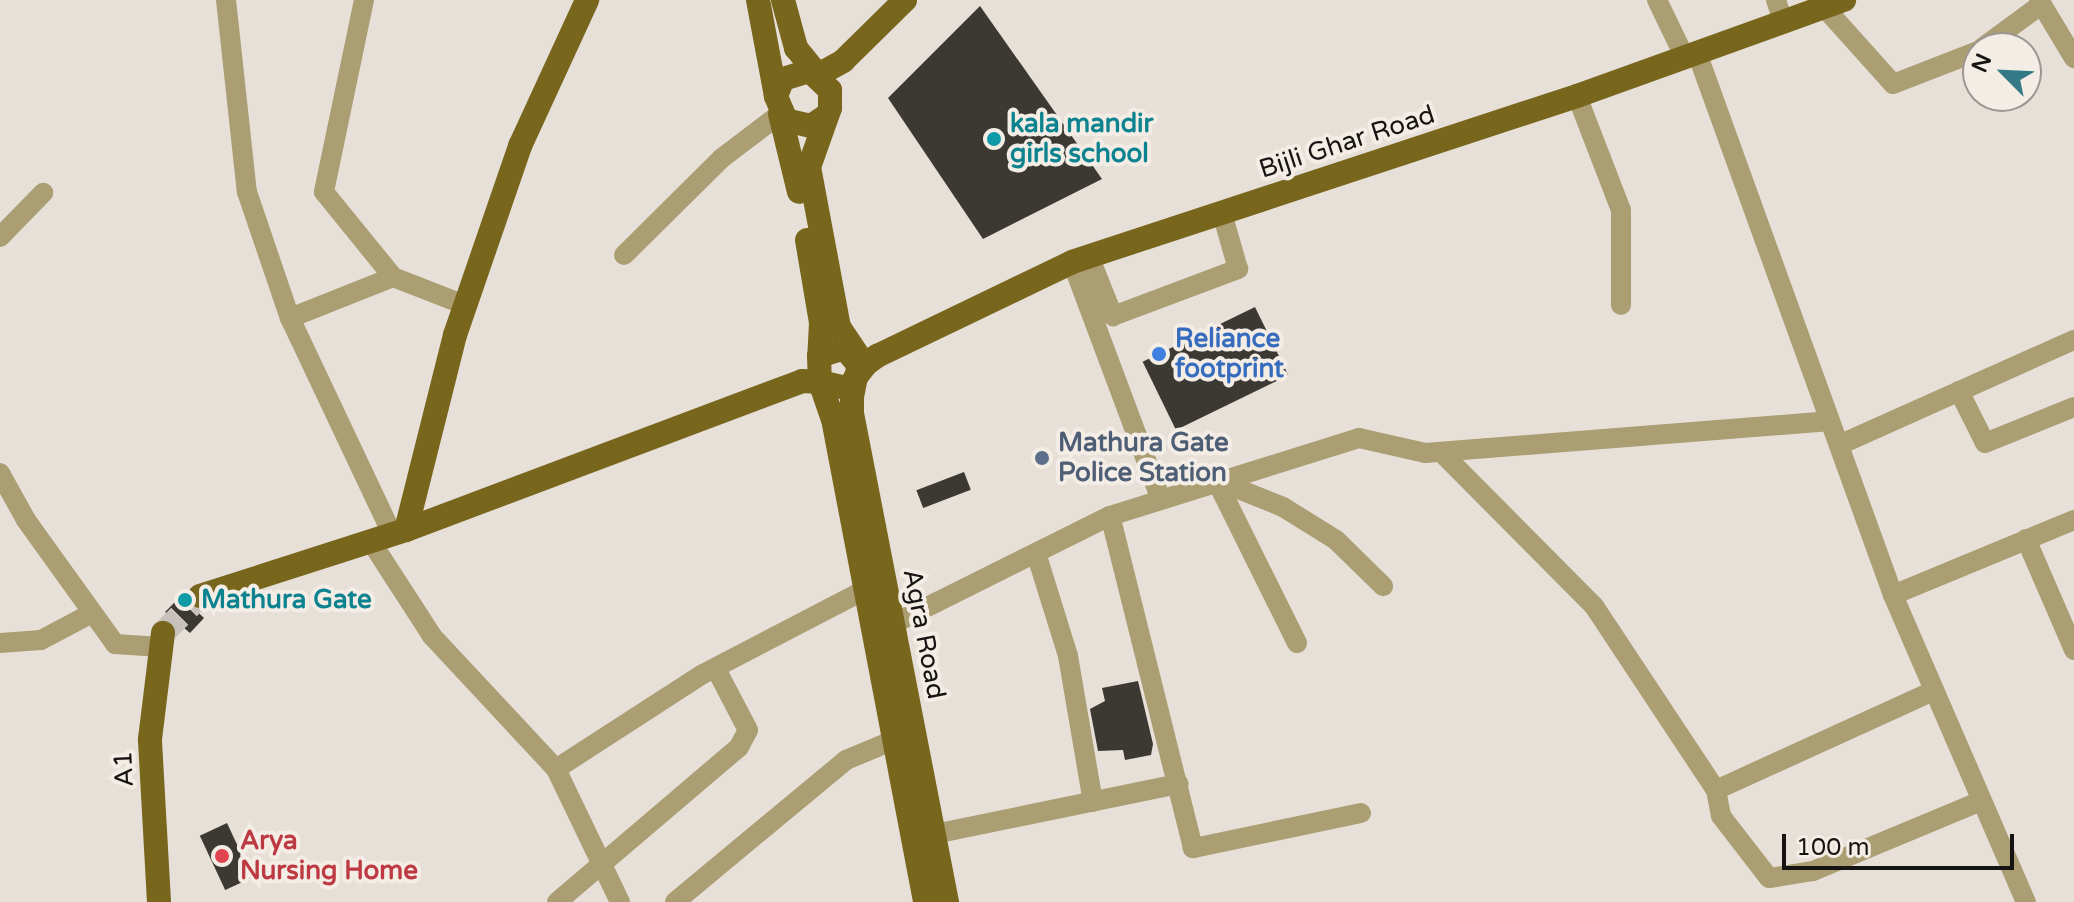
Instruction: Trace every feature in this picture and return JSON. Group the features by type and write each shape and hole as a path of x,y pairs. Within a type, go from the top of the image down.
{"main road":[{"path":"389,535 520,146 587,0"},
{"name":"Agra Road","path":"758,0 821,323 814,370 833,419 894,740 947,902"},
{"path":"783,0 796,48 818,75 830,90 828,112 802,127 778,105 791,73 818,75"},
{"name":"Agra Road","path":"818,75 843,61 908,0"},
{"name":"Agra Road","path":"908,0 828,112 809,167 839,327 854,365 852,413 893,624 924,836 925,902"},
{"name":"Bijli Ghar Road","path":"854,365 1081,259 1577,96 1691,55 1779,11 1834,4"},
{"path":"200,596 389,535 814,370 837,347 854,365 840,390 814,370"},
{"name":"A1","path":"154,899 150,739 162,640"}],"street":[{"path":"226,0 247,192 290,318 432,636 556,769 620,902"},
{"path":"364,0 324,192 393,277 465,305"},
{"path":"1657,0 1691,55 1893,595 2026,902"},
{"path":"2002,32 2040,2 2074,58"},
{"path":"1834,4 1893,84 1962,56"},
{"path":"1577,96 1621,210 1621,305"},
{"path":"624,255 778,105"},
{"path":"0,237 43,193"},
{"path":"1081,259 1113,316 1238,269 1222,213"},
{"path":"1081,259 1160,497"},
{"path":"290,318 393,277"},
{"path":"1839,445 2074,340"},
{"path":"1959,391 1985,443 2074,407"},
{"path":"893,624 1110,516 1160,497 1359,438 1441,452 1828,421"},
{"path":"1441,452 1594,606 1716,790 1721,816 1734,826 1755,863 1778,881 1981,801"},
{"path":"0,473 115,644 162,640"},
{"path":"1216,480 1296,516 1336,540 1383,586"},
{"path":"1216,480 1297,643"},
{"path":"1110,516 1193,848 1361,813"},
{"path":"1893,595 2074,520"},
{"path":"2026,539 2067,607 2074,650"},
{"path":"1036,553 1068,656 1093,802"},
{"path":"556,769 703,674 717,671 866,589"},
{"path":"0,643 41,640 92,613"},
{"path":"557,902 602,868 739,747 748,730 717,671"},
{"path":"1716,790 1933,691"},
{"path":"675,902 846,760 894,740"},
{"path":"924,836 1179,784"}],"building":[{"name":"kala mandir girls school","path":"980,6 1102,179 983,239 888,98"},
{"path":"1255,307 1288,375 1176,430 1143,362"},
{"path":"964,472 971,490 923,508 916,490"},
{"name":"Mathura Gate","path":"187,590 186,601 204,618 190,633 165,612"},
{"path":"1138,681 1153,744 1151,755 1125,760 1123,750 1098,751 1090,709 1105,701 1102,688"},
{"path":"227,823 252,877 225,890 200,836"}],"tunnel":[{"path":"163,633 200,596"}],"place":[{"name":"kala mandir girls school","path":"994,139"},
{"name":"Reliance footprint","path":"1159,354"},
{"name":"Mathura Gate Police Station","path":"1042,458"},
{"name":"Mathura Gate","path":"185,600"},
{"name":"Arya Nursing Home","path":"222,856"}]}
